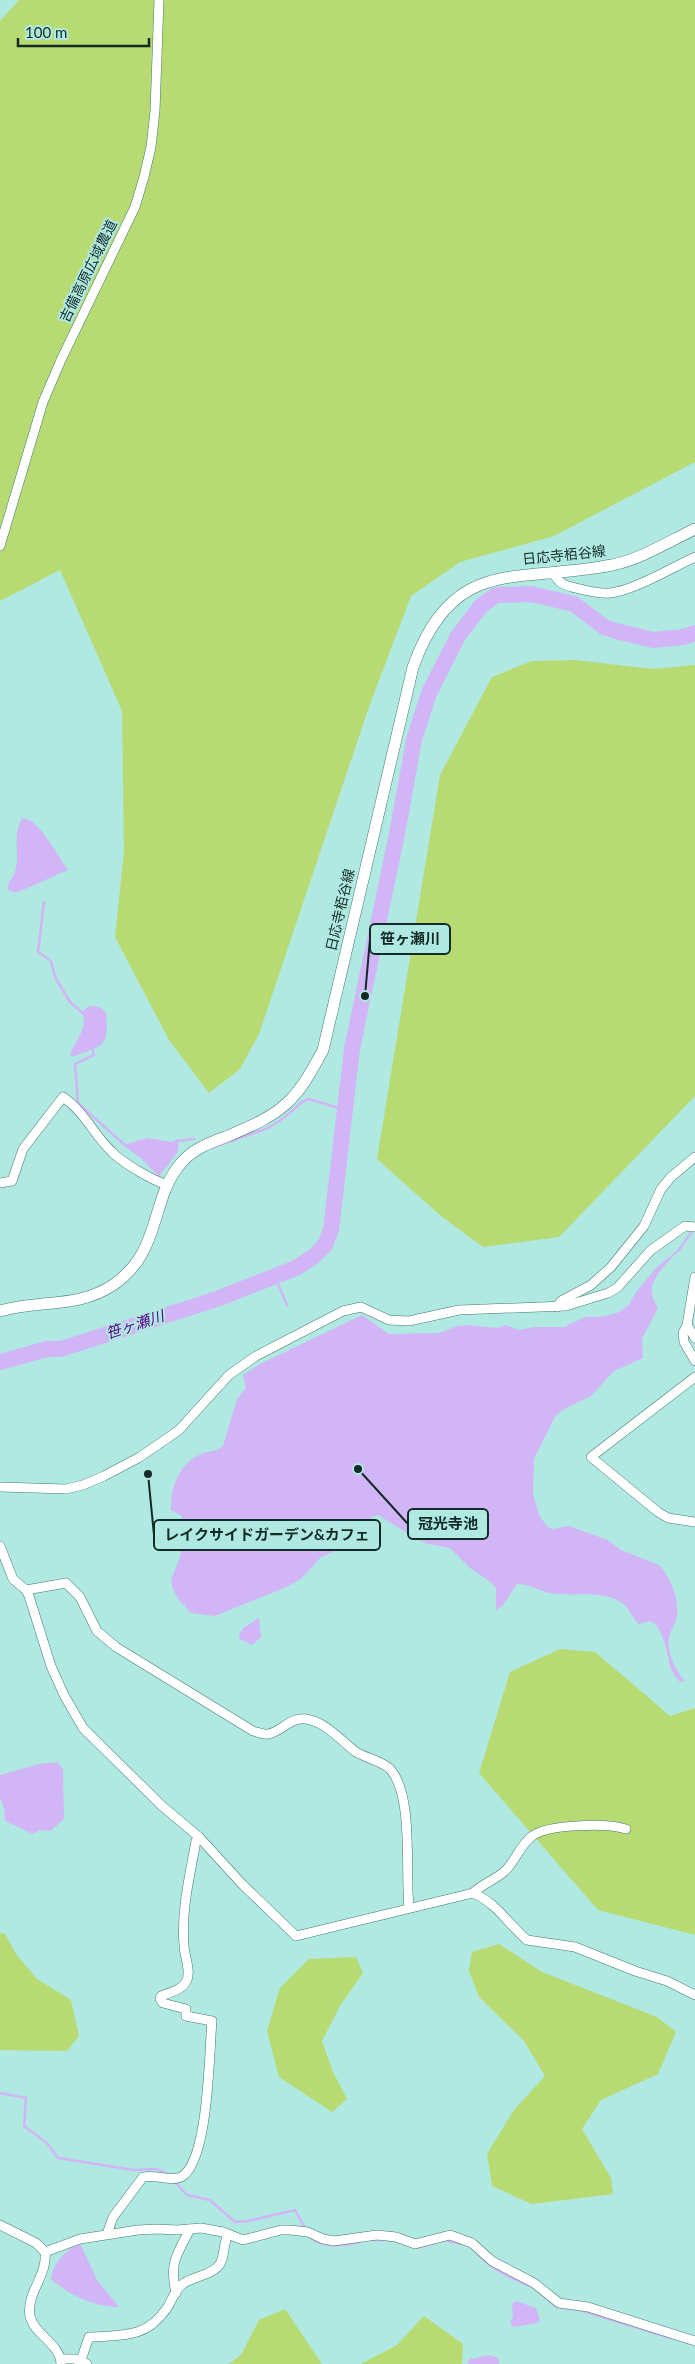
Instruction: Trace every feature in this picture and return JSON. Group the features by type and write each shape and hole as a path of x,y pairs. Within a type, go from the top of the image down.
{"main road":[{"name":"日応寺栢谷線","path":"0,1311 23,1306 82,1300 115,1284 134,1268 142,1257 168,1185 182,1162 201,1146 265,1120 296,1095 322,1050 414,667 423,640 453,601 492,579 515,575 586,570 614,565 644,554 695,529"}],"street":[{"name":"吉備高原広域農道","path":"0,546 42,402 60,360 134,207 144,177 151,147 159,0"},
{"path":"553,572 557,581 564,585 596,593 611,593 625,590 695,557"},
{"path":"0,1183 12,1180 22,1149 63,1097 76,1108 112,1152 153,1179 168,1185"},
{"path":"557,1307 562,1301 591,1285 611,1267 644,1226 661,1190 671,1177 695,1157"},
{"path":"0,1487 66,1489 104,1476 140,1457 179,1430 229,1375 256,1356 354,1307 369,1309 377,1316 389,1320 409,1321 459,1310 522,1306 557,1307 608,1293 617,1288 651,1250 685,1226 695,1227"},
{"path":"695,1277 687,1325 683,1333 684,1342 695,1361"},
{"path":"687,1325 695,1338"},
{"path":"695,1377 591,1457 658,1512 668,1518 695,1522"},
{"path":"0,1546 13,1579 26,1590 37,1617 51,1666 64,1695 84,1728 161,1805 199,1836 243,1885 296,1936 409,1907 473,1893 504,1871 530,1837 538,1833 558,1828 592,1825 612,1825 626,1828"},
{"path":"26,1590 66,1583 80,1597 97,1631 116,1647 253,1731 267,1734 278,1730 290,1721 304,1719 319,1723 357,1752 390,1768 399,1784 406,1820 409,1907"},
{"path":"107,2234 113,2217 143,2177 150,2175 173,2178 187,2173 194,2162 200,2139 204,2116 212,2021 186,2016 186,2009 163,2004 160,1999 161,1996 180,1988 187,1980 188,1969 184,1953 184,1916 196,1841 199,1836"},
{"path":"473,1893 484,1898 501,1912 527,1940 575,1947 635,1971 667,1981 695,1996"},
{"path":"0,2225 36,2243 45,2252 44,2269 30,2300 30,2314 36,2328 54,2346 61,2362 84,2362 89,2337 132,2335 144,2331 163,2314 182,2284 217,2268 222,2262 225,2240 228,2235"},
{"path":"176,2293 172,2274 173,2263 190,2229"},
{"path":"45,2252 80,2239 138,2230 213,2229 243,2240 281,2230 307,2232 323,2239 334,2241 377,2235 396,2237 415,2244 450,2235 472,2243 492,2261 534,2282 559,2303 588,2307 695,2341"}],"green space":[{"path":"19,0 695,0 695,462 554,536 460,562 411,596 370,704 259,1034 240,1069 209,1093 169,1040 115,937 124,851 122,711 60,570 0,601 0,21"},
{"path":"575,660 653,669 695,665 695,1096 559,1237 483,1247 441,1216 377,1159 440,775 492,677 532,661"},
{"path":"560,1649 595,1652 670,1716 695,1708 695,1935 598,1910 479,1773 510,1672"},
{"path":"0,1933 5,1934 16,1954 37,1979 71,2000 79,2036 67,2051 0,2050"},
{"path":"499,1944 542,1972 657,2017 676,2032 658,2074 601,2100 582,2129 611,2178 613,2194 532,2204 492,2186 487,2154 514,2110 545,2076 524,2041 479,1997 469,1971 472,1952"},
{"path":"356,1957 363,1973 340,2006 322,2041 333,2072 347,2099 332,2112 279,2077 267,2031 280,1988 309,1959"},
{"path":"285,2309 322,2364 229,2364 241,2355 259,2320"},
{"path":"424,2316 463,2344 462,2364 361,2364 397,2345"}],"shaded area":[{"path":"22,818 35,824 48,839 68,870 16,893 8,890 8,887 17,866 17,832"},
{"path":"89,1006 99,1007 106,1012 105,1039 98,1047 72,1057 70,1054 83,1028 84,1017 82,1012"},
{"path":"148,1138 171,1142 179,1139 178,1151 159,1177 142,1159 123,1145"},
{"path":"686,1243 654,1281 652,1294 658,1308 642,1339 643,1358 614,1371 591,1396 556,1415 534,1459 533,1495 540,1517 548,1527 552,1529 569,1526 608,1540 621,1550 659,1565 667,1576 677,1603 676,1619 670,1634 669,1646 675,1666 685,1681 680,1682 672,1671 662,1635 655,1624 650,1621 639,1624 619,1601 594,1595 550,1593 517,1584 503,1605 496,1610 496,1588 492,1583 470,1568 450,1548 428,1544 417,1539 378,1515 372,1517 357,1533 339,1541 335,1551 321,1557 301,1579 284,1588 215,1616 191,1613 185,1607 186,1603 183,1605 173,1589 172,1583 183,1539 182,1516 171,1510 174,1485 177,1477 193,1458 223,1446 237,1399 246,1388 243,1375 260,1364 362,1315 389,1334 440,1333 457,1326 467,1325 497,1328 506,1325 519,1330 534,1327 564,1327 585,1317 600,1317 617,1313 629,1305 634,1295 656,1268"},
{"path":"259,1618 261,1637 252,1645 240,1639 239,1635 243,1628"},
{"path":"57,1762 63,1769 64,1819 50,1831 39,1830 33,1834 5,1821 4,1809 0,1798 0,1775 39,1764"},
{"path":"80,2243 97,2280 119,2307 100,2305 82,2299 51,2279 57,2262 70,2249"},
{"path":"516,2301 536,2308 540,2321 513,2327 510,2321 513,2317 512,2304"},
{"path":"490,2355 499,2359 499,2364 467,2364 470,2359"}],"waterway":[{"name":"笹ヶ瀬川","path":"0,1362 47,1349 61,1349 217,1299 296,1268 313,1257 325,1245 331,1230 352,1049 397,834 414,740 429,693 458,636 481,606 496,595 531,594 574,604 604,627 653,640 683,637 695,633"},
{"path":"44,902 38,952 51,961 55,977 70,1002 85,1015"},
{"path":"92,1047 94,1055 75,1064 78,1103 126,1146"},
{"path":"211,1148 268,1128 285,1117 302,1102 309,1099 345,1110"},
{"path":"177,1141 194,1139"},
{"path":"678,1251 693,1230"},
{"path":"275,1277 287,1305"},
{"path":"0,2093 26,2098 24,2126 47,2143 58,2158 134,2170 156,2169 171,2175"},
{"path":"174,2181 187,2195 210,2200 235,2222 248,2221 295,2210 305,2228"},
{"path":"310,2237 315,2241 334,2246 360,2242"},
{"path":"370,2240 390,2240"},
{"path":"445,2240 461,2244"},
{"path":"416,2248 435,2243"},
{"path":"476,2252 494,2268 530,2286"},
{"path":"535,2289 557,2307 580,2310 670,2338"}],"place":[{"name":"笹ヶ瀬川","path":"365,996"},
{"name":"冠光寺池","path":"358,1469"},
{"name":"レイクサイドガーデン&カフェ","path":"148,1474"}]}
